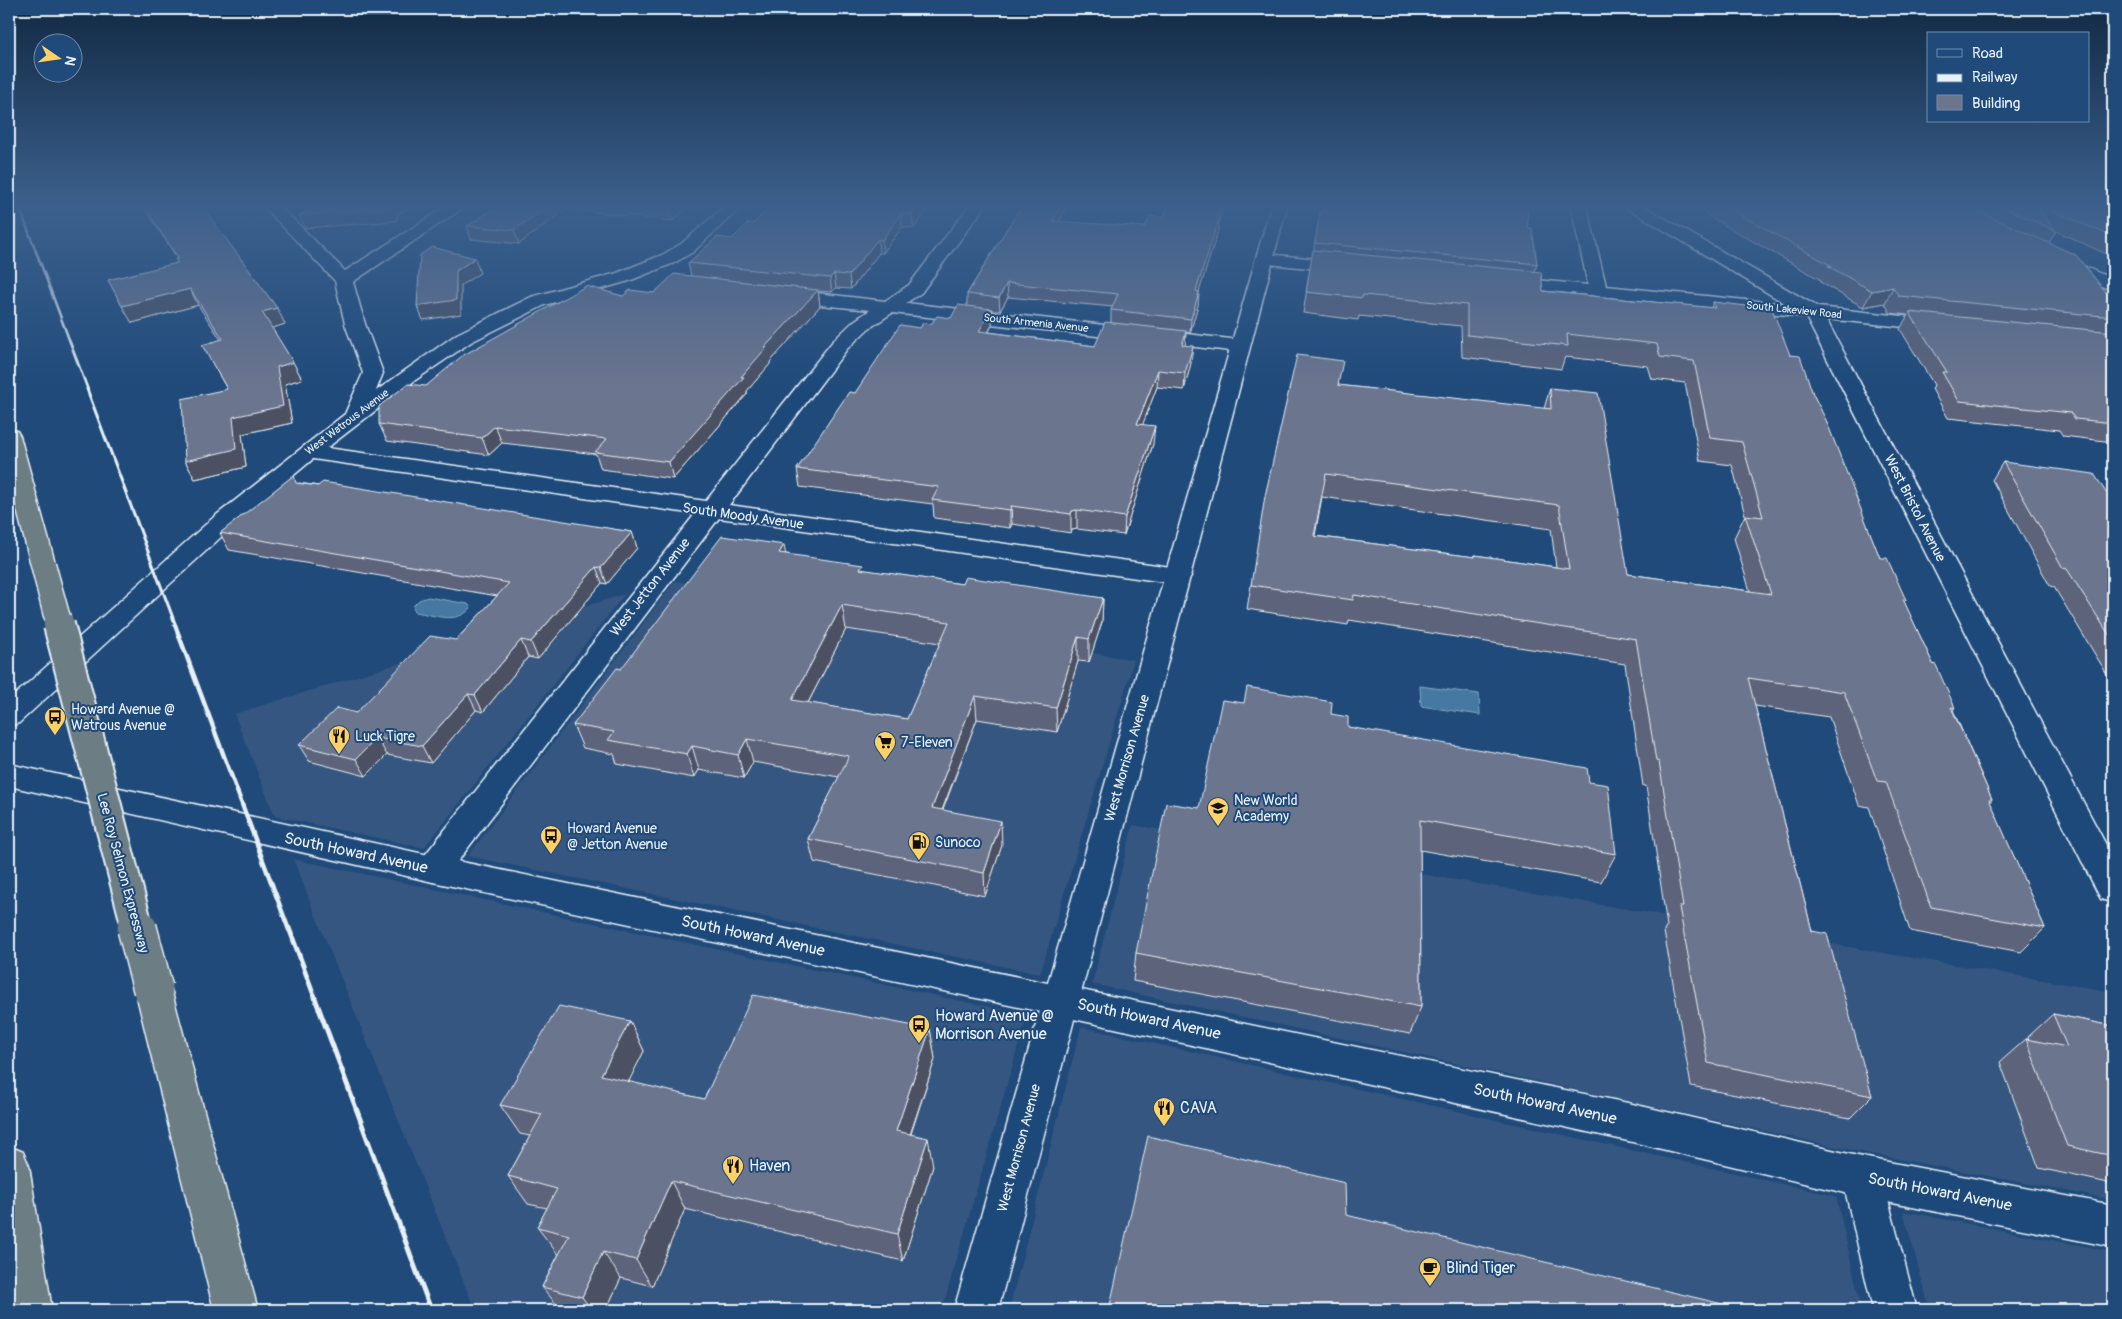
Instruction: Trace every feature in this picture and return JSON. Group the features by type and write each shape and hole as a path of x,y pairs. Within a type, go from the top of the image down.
{"highway":[{"name":"Lee Roy Selmon Expressway","path":"9,436 236,1310"},
{"path":"9,1166 30,1310"}],"street":[{"path":"332,268 344,280 355,324 373,372 353,419"},
{"path":"344,280 363,268"},
{"name":"West Watrous Avenue","path":"9,716 224,522 308,452 407,377 464,338 538,301 623,277 647,268"},
{"name":"West Jetton Avenue","path":"433,869 709,511 840,345 861,325 915,289 931,268"},
{"name":"West Morrison Avenue","path":"976,1310 1240,346 1263,268"},
{"path":"1350,268 1364,269"},
{"path":"1593,268 1598,291"},
{"path":"1737,268 1813,312"},
{"path":"2074,268 2113,286"},
{"path":"623,277 662,281"},
{"name":"South Lakeview Road","path":"1491,281 1958,327"},
{"name":"South Armenia Avenue","path":"760,292 1240,346"},
{"name":"West Bristol Avenue","path":"1813,312 2113,890"},
{"name":"South Moody Avenue","path":"308,452 709,511 1178,576"},
{"name":"South Howard Avenue","path":"9,775 433,869 1060,1000 1628,1122 1862,1177 2113,1226"},
{"path":"1862,1177 1895,1310"}],"shaded area":[{"path":"675,581 1134,660 1040,974 468,856"},
{"path":"625,594 424,848 275,816 234,714"},
{"path":"428,597 468,604 471,608 465,613 452,618 415,612 413,606 419,600"},
{"path":"1420,686 1479,694 1480,715 1421,706"},
{"path":"1133,825 2113,992 2113,1200 1856,1151 1092,984"},
{"path":"293,859 1027,1015 942,1310 475,1310"},
{"path":"1081,1027 1836,1196 1862,1310 1009,1310"},
{"path":"1903,1211 2113,1252 2113,1310 1930,1310"}],"building":[{"path":"159,268 247,268 277,308 262,312 293,362 277,367 283,406 233,417 236,449 185,461 182,399 227,389 202,345 223,339 190,289 122,306 108,280"},
{"path":"419,268 461,268 456,271 456,300 417,306"},
{"path":"731,268 855,268 849,275 834,274 830,278"},
{"path":"983,268 1203,268 1196,291 1199,292 1191,319 1111,310 1118,294 1007,283 999,298 967,294"},
{"path":"1310,268 1495,268 1541,272 1543,291 1715,308 1713,302 1772,309 1790,355 1800,356 1813,394 1826,420 1880,558 1887,558 1906,600 1903,599 1933,664 1936,665 1955,708 1951,707 1992,799 1989,799 2045,928 1931,907 1886,782 1877,781 1844,692 1748,678 1812,931 1827,934 1872,1096 1708,1063 1679,907 1683,907 1636,639 1354,595 1353,600 1251,585 1265,496 1297,355 1343,361 1338,385 1551,409 1550,388 1598,393 1628,574 1771,594 1745,515 1763,517 1742,442 1710,438 1694,361 1660,357 1657,344 1567,334 1568,346 1467,335 1467,305 1363,295 1362,298 1306,292","holes":["1326,474 1559,505 1569,569 1475,555 1475,557 1314,536"]},
{"path":"1831,268 2086,268 2109,296 2113,297 2113,317 1899,296 1893,287 1872,291"},
{"path":"674,274 818,290 765,347 767,347 741,377 744,377 669,462 595,452 607,439 495,426 482,438 379,424 379,406 408,384 426,386 462,356 586,286 623,296 630,290 654,293"},
{"path":"958,305 992,309 979,331 1095,346 1105,322 1186,331 1182,345 1193,346 1185,373 1158,370 1137,424 1155,426 1125,517 1077,510 1072,511 1071,514 1011,506 1010,510 932,500 939,487 797,469 849,392 855,393 900,325 920,328 923,323 931,324 937,316 951,318"},
{"path":"1909,312 2113,332 2113,423 2075,419 2071,413 1959,401 1942,372 1947,372"},
{"path":"2003,462 2094,474 2113,503 2113,641 2067,569 2063,568"},
{"path":"294,475 296,483 318,486 323,482 632,532 601,568 596,567 531,642 521,640 475,695 468,694 422,746 377,738 356,759 299,745 337,708 356,713 430,636 456,640 509,583 220,533"},
{"path":"722,536 784,545 779,553 863,565 860,569 962,584 965,577 1103,598 1089,639 1078,637 1056,708 975,696 932,808 1001,821 984,873 808,839 849,756 747,739 738,755 692,746 687,754 608,740 614,732 573,725 617,668 621,669","holes":["842,605 949,622 907,719 792,700"]},
{"path":"1247,687 1332,702 1331,714 1348,717 1348,727 1587,768 1589,782 1608,785 1616,854 1420,820 1421,1007 1136,953 1166,803 1199,808 1222,700 1244,703"},
{"name":"Haven","path":"753,995 930,1029 896,1131 928,1138 897,1234 671,1181 636,1260 603,1252 582,1297 542,1287 569,1235 537,1227 557,1189 508,1176 542,1114 500,1105 559,1006 630,1021 601,1075 704,1099"},
{"path":"2053,1014 2113,1026 2113,1156 2067,1146 2026,1039 2067,1047"},
{"path":"1148,1136 1345,1183 1346,1215 1748,1310 1109,1310"}],"railway":[{"path":"42,268 88,390"},
{"path":"87,389 176,626"},
{"path":"175,625 289,930"},
{"path":"289,928 431,1310"}],"place":[{"name":"Howard Avenue @ Watrous Avenue","path":"55,736"},
{"name":"Luck Tigre","path":"339,755"},
{"name":"7-Eleven","path":"885,761"},
{"name":"New World Academy","path":"1218,827"},
{"name":"Howard Avenue @ Jetton Avenue","path":"551,855"},
{"name":"Sunoco","path":"919,861"},
{"name":"Howard Avenue @ Morrison Avenue","path":"919,1044"},
{"name":"CAVA","path":"1164,1127"},
{"name":"Haven","path":"733,1185"},
{"name":"Blind Tiger","path":"1430,1287"}]}
